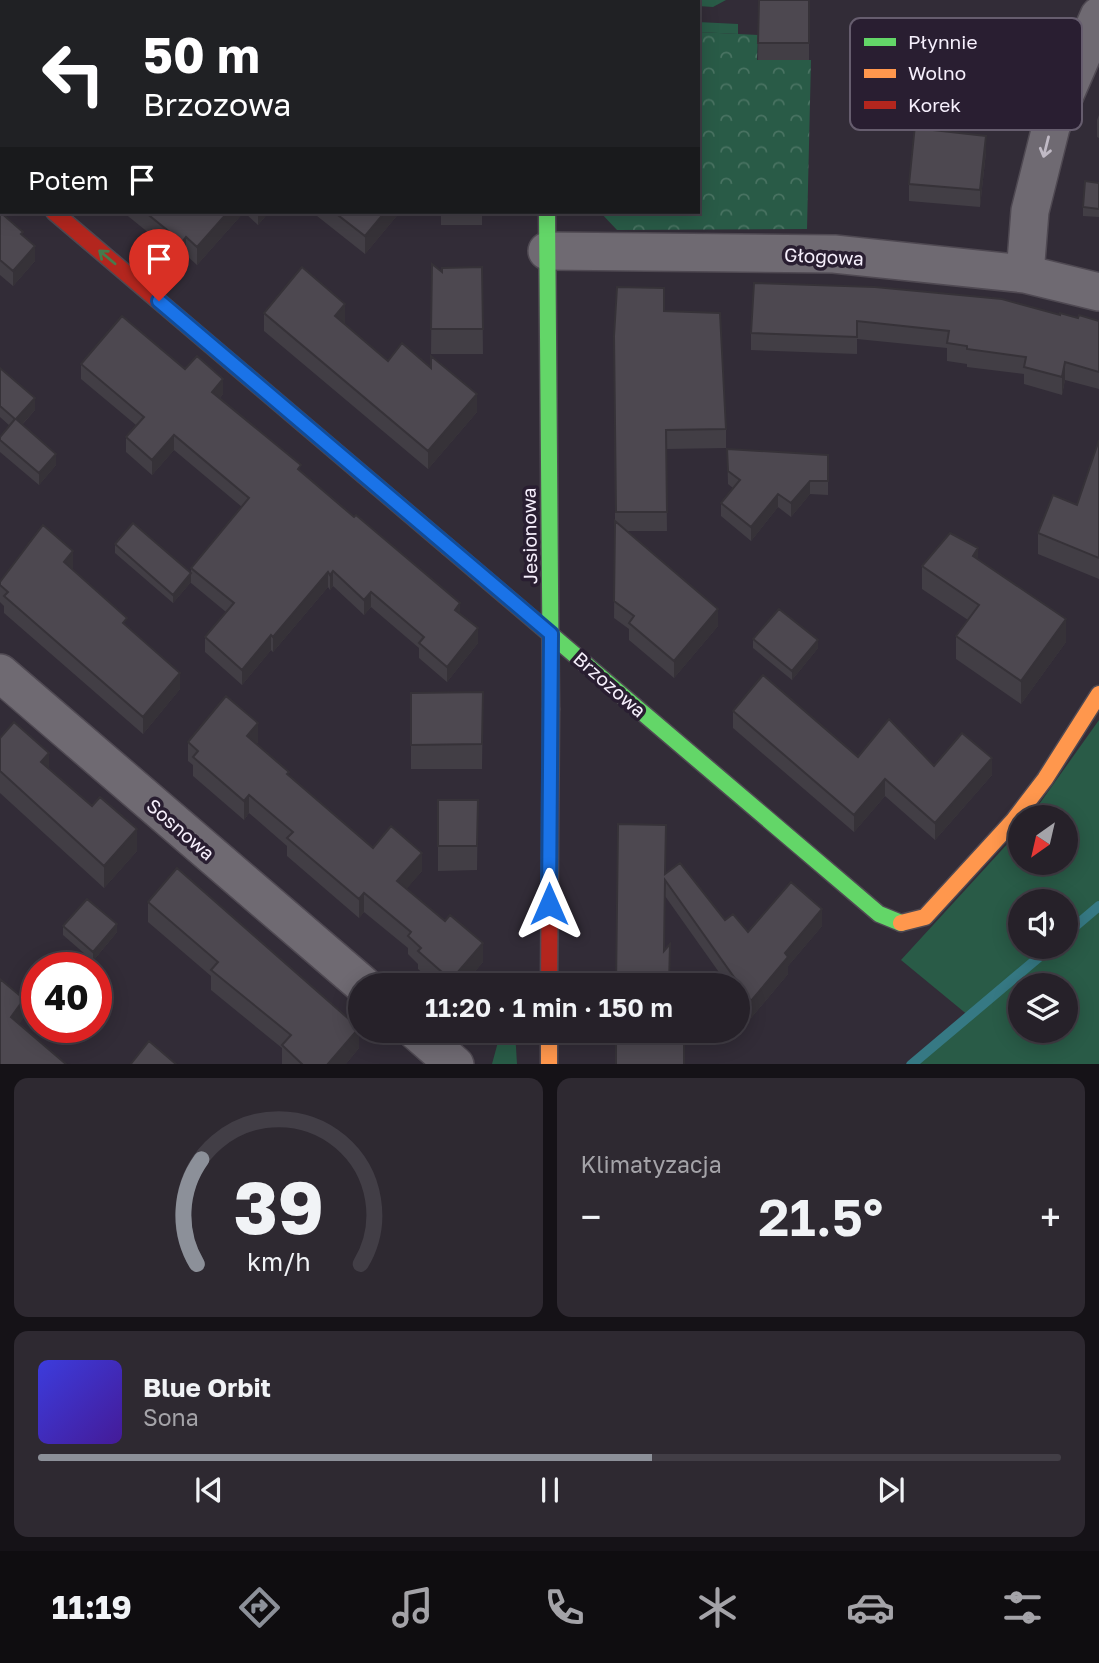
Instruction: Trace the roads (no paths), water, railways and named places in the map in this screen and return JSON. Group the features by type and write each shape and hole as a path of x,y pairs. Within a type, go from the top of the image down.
{"street":[{"path":"1082,55 1099,16"},
{"path":"1025,274 1030,211 1050,130"},
{"name":"Brzozowa","path":"56,214 879,914 895,924 908,924 925,917 1013,821 1045,779 1099,694"},
{"name":"Jesionowa","path":"547,214 551,634 549,973"},
{"name":"Głogowa","path":"547,251 834,254 1025,274 1099,292"},
{"name":"Sosnowa","path":"0,673 349,973"},
{"path":"430,1043 454,1064"},
{"path":"549,1043 550,1064"}],"waterway":[{"path":"1078,924 1099,906"},
{"path":"912,1064 1037,959"}]}
